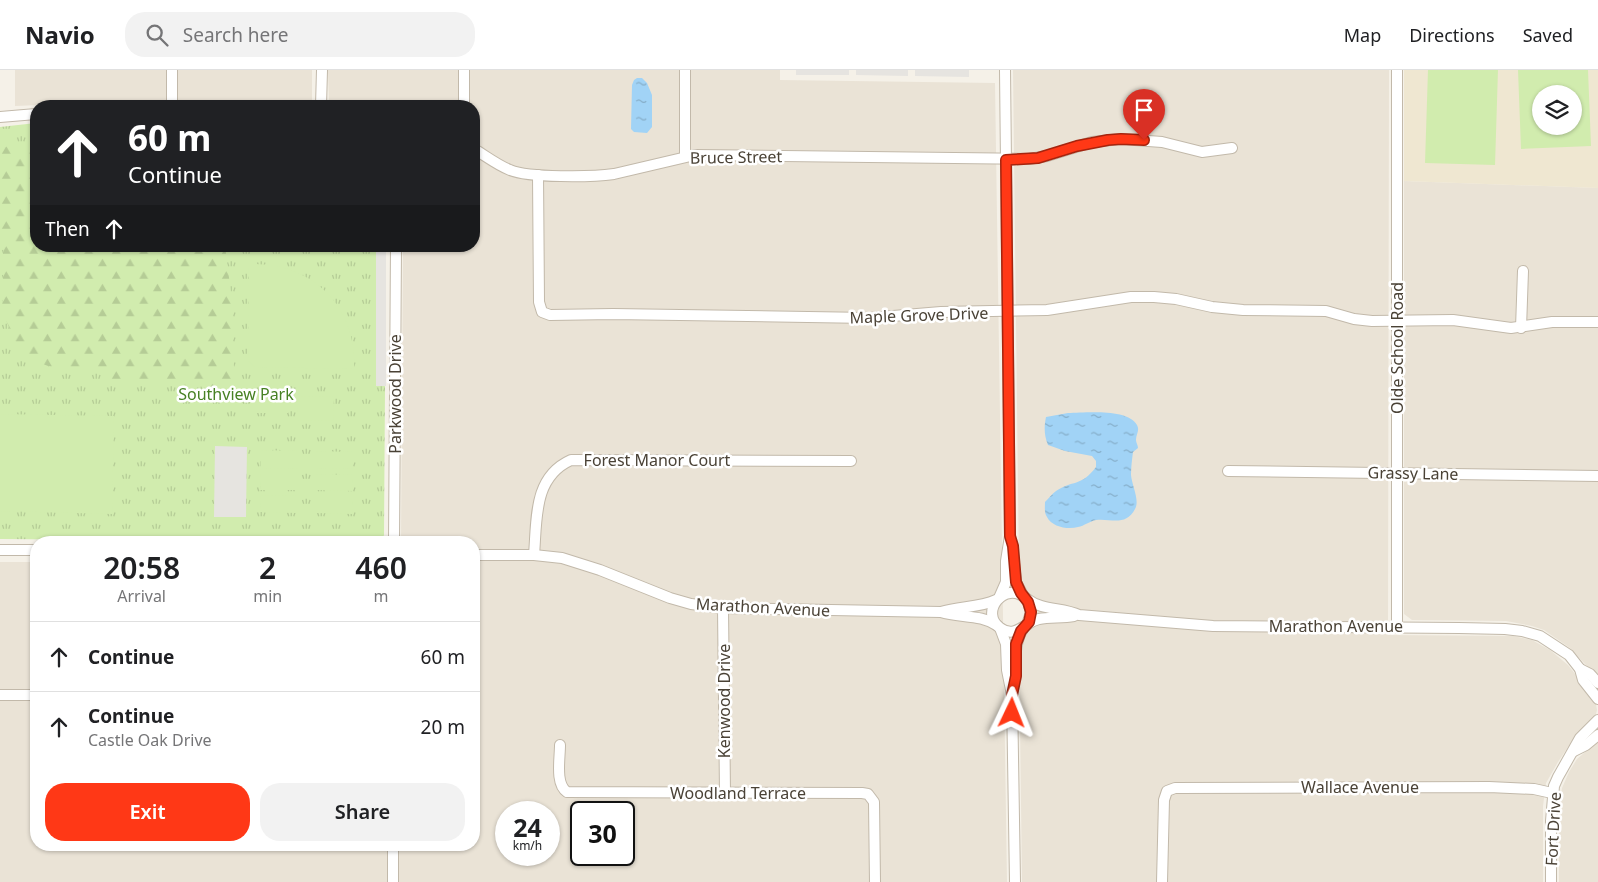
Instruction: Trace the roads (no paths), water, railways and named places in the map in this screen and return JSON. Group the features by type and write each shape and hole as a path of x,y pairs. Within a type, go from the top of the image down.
{"street":[{"path":"172,70 172,100"},
{"path":"321,100 322,70"},
{"path":"464,70 464,100"},
{"path":"685,70 686,156"},
{"path":"1005,70 1010,536 1006,561 1006,582 992,613 1006,644 1012,695 1015,882"},
{"name":"Olde School Road","path":"1397,70 1397,627"},
{"path":"0,117 30,114"},
{"name":"Bruce Street","path":"480,152 512,171 538,175 614,174 695,155 1006,160 1038,158 1077,146 1121,139 1162,142 1202,152 1232,148"},
{"name":"Maple Grove Drive","path":"538,175 539,302 540,308 546,314 868,318 941,312 1047,310 1131,297 1154,297 1176,299 1212,307 1243,310 1314,310 1326,311 1354,319 1397,321 1453,320 1492,327 1521,328 1552,322 1598,322"},
{"name":"Parkwood Drive","path":"394,536 396,252"},
{"path":"1521,328 1523,271"},
{"name":"Forest Manor Court","path":"534,555 539,503 544,484 555,469 571,460 851,461"},
{"name":"Grassy Lane","path":"1228,471 1598,476"},
{"path":"1010,536 1013,546 1016,582 1031,612 1016,644 1016,676 1012,695"},
{"path":"0,550 30,550"},
{"name":"Marathon Avenue","path":"480,555 534,555 562,558 581,563 670,598 691,604 724,608 941,612 954,616 983,619 999,627"},
{"path":"997,599 1011,593 1025,598"},
{"name":"Marathon Avenue","path":"1025,598 1040,607 1073,612 1079,615"},
{"name":"Marathon Avenue","path":"941,612 955,608 983,606 997,599"},
{"name":"Kenwood Drive","path":"724,608 725,794"},
{"name":"Marathon Avenue","path":"1025,627 1041,619 1079,615 1213,626 1505,629 1540,636 1554,644 1598,683"},
{"path":"999,627 1012,632 1025,627"},
{"name":"Marathon Avenue","path":"1580,669 1583,680 1598,699"},
{"path":"0,695 30,696"},
{"name":"Fort Drive","path":"1551,882 1552,793 1558,777 1580,738 1598,720"},
{"name":"Fort Drive","path":"1574,751 1586,745 1598,735"},
{"name":"Woodland Terrace","path":"560,745 560,781 563,789 567,792 868,794 874,802 876,882"},
{"name":"Wallace Avenue","path":"1162,882 1162,811 1167,791 1175,788 1489,787 1534,789 1552,793"},
{"path":"393,851 393,882"}],"water":[{"path":"637,78 642,78 647,83 652,95 652,127 647,133 634,132 631,129 632,85"},
{"path":"1095,412 1115,414 1132,420 1137,425 1136,440 1138,448 1133,452 1131,466 1136,505 1131,515 1127,518 1122,520 1096,520 1070,528 1056,525 1046,515 1045,502 1056,491 1086,478 1096,467 1096,461 1092,456 1065,451 1048,445 1045,431 1046,417 1068,413"}],"park label":[{"name":"Southview Park","path":"236,394"}]}
